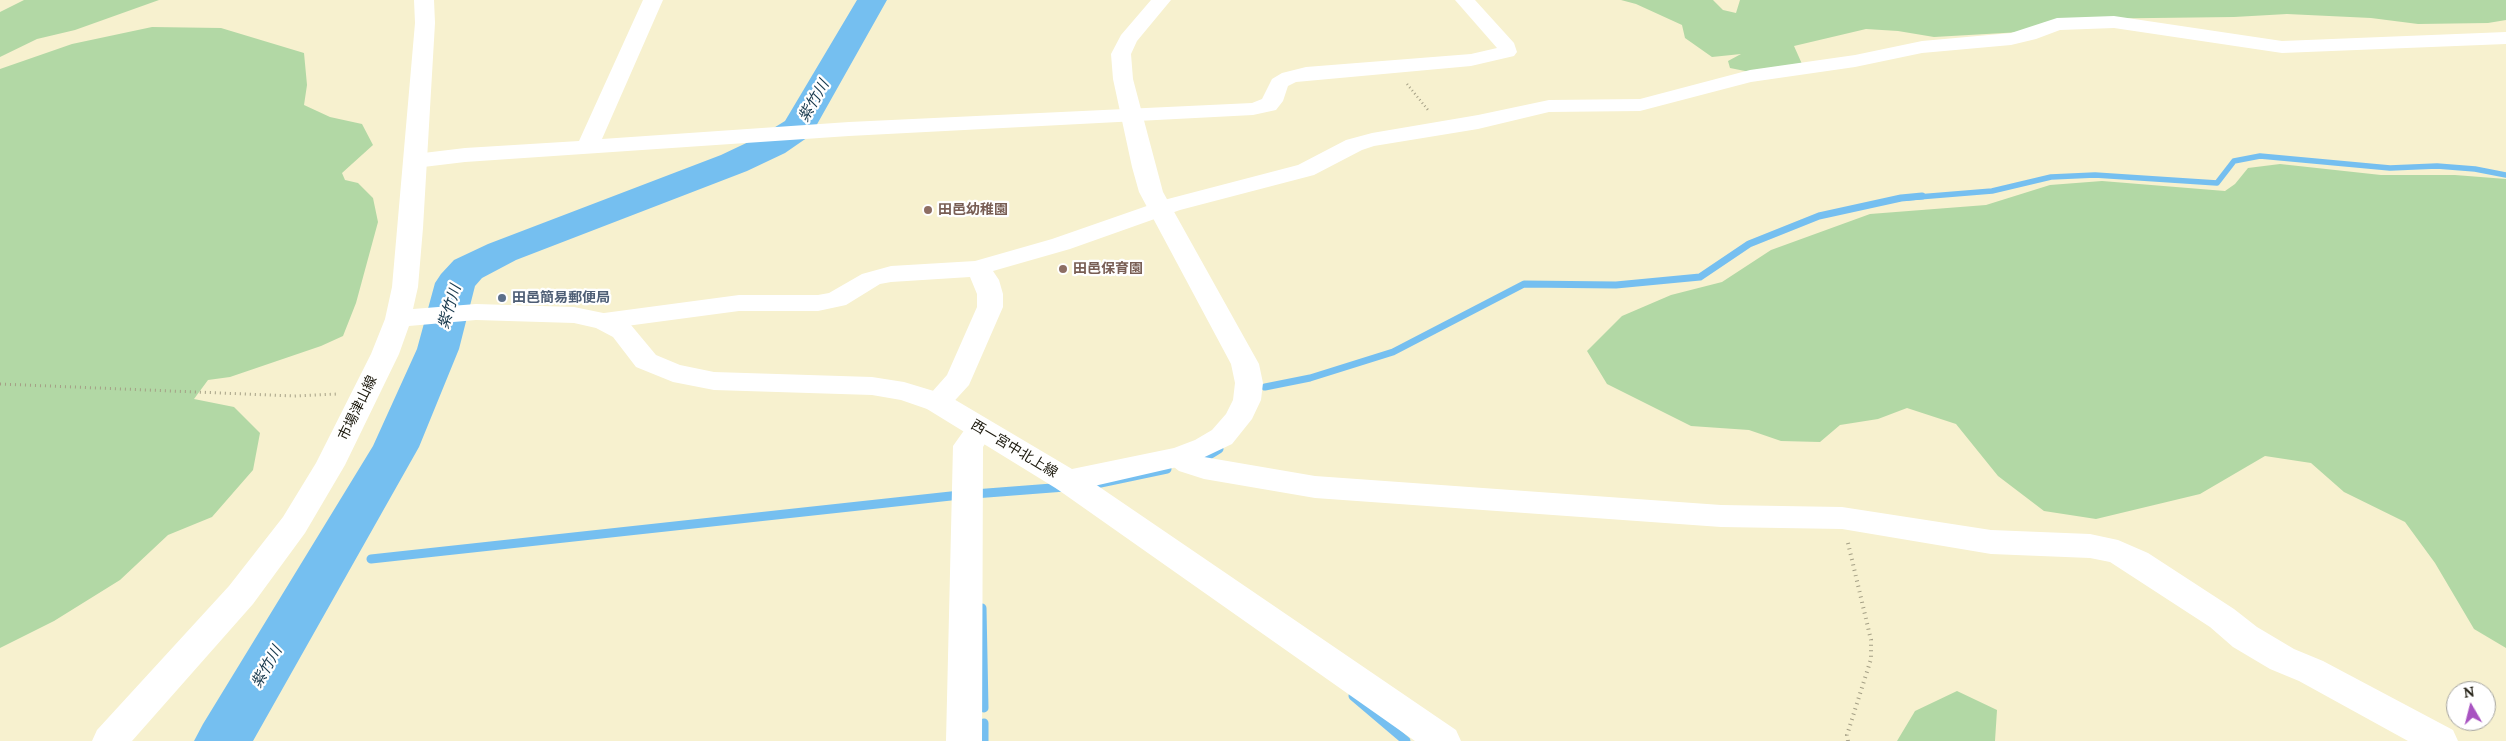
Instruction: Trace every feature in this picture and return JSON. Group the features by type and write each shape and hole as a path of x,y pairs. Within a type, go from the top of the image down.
{"street":[{"name":"市場津山線","path":"110,741 187,657 241,594 294,525 330,464 366,392 398,319 405,287 410,238 425,23 424,0"},
{"path":"588,146 653,0"},
{"name":"西一宮中北上線","path":"398,319 434,314 476,312 574,315 604,321 622,331 646,361 672,373 714,381 872,386 904,391 937,402 1068,481 1180,457 1205,447 1222,437 1238,419 1247,400 1249,383 1245,364 1148,185 1131,114 1123,79 1121,54 1128,39 1161,0"},
{"path":"415,161 448,156 770,134 1131,114 1227,112 1253,109 1268,105 1272,101 1279,83 1289,77 1306,73 1471,60 1507,52 1507,47 1465,0"},
{"path":"604,321 739,303 818,302 837,299 871,279 891,274 958,271 978,268 1070,241 1161,209 1306,170 1363,143 1442,129 1549,106 1640,105 1750,76 1855,61 1913,48 2012,39 2029,35 2057,24 2078,22 2146,26 2282,47 2506,38"},
{"path":"937,402 959,380 990,307 988,287 978,268"},
{"path":"964,741 968,446 980,429"},
{"path":"1180,457 1189,464 1204,468 1315,487 1618,507 1721,516 1842,518 1925,533 1991,542 2090,546 2118,552 2137,562 2222,618 2245,637 2282,660 2311,672 2440,741"},
{"path":"1068,481 1443,741"}],"path":[{"path":"1394,65 1442,129"},
{"path":"0,384 294,396 366,392"},
{"path":"1842,518 1871,640 1871,660 1852,719 1848,741"}],"green space":[{"path":"24,0 159,0 75,30 37,39 0,57 0,12"},
{"path":"1621,0 1713,0 1723,10 1736,13 1740,0 2506,0 2506,20 2488,23 2418,24 2371,18 2287,14 2234,17 2072,19 2046,22 2021,32 1934,37 1898,31 1866,29 1794,46 1802,64 1750,72 1730,68 1728,61 1741,54 1712,57 1685,38 1682,25 1636,4"},
{"path":"152,27 221,28 304,53 307,85 304,105 330,117 362,124 373,145 342,173 345,180 358,183 373,198 378,222 356,303 343,336 321,346 230,377 208,380 194,399 234,407 260,433 253,470 212,517 168,535 120,580 54,621 0,648 0,69 72,44"},
{"path":"2280,164 2381,175 2455,175 2506,179 2506,648 2474,629 2435,563 2405,522 2344,492 2311,463 2265,456 2200,494 2096,519 2044,511 1998,476 1956,424 1907,408 1878,419 1840,425 1820,442 1781,441 1749,430 1691,426 1607,384 1587,351 1622,316 1671,295 1722,282 1771,250 1870,214 1986,205 2050,185 2102,181 2225,191 2235,184 2248,168"},
{"path":"1957,691 1997,710 1995,741 1897,741 1915,711"}],"waterway":[{"name":"紫竹川","path":"223,741 396,447 438,349 455,283 468,269 502,252 734,163 772,145 799,128 872,0"},
{"path":"1906,198 1992,191 2051,177 2095,175 2217,183 2234,161 2260,156 2390,168 2437,166 2475,169 2506,175"},
{"path":"1265,387 1310,378 1393,352 1524,284 1616,285 1700,277 1749,244 1819,216 1901,198 1922,196"},
{"path":"1206,457 1219,449"},
{"path":"1091,485 1167,469"},
{"path":"974,494 1065,487"},
{"path":"371,559 960,495"},
{"path":"982,608 984,708"},
{"path":"1353,696 1406,741"},
{"path":"984,723 984,741"}],"place":[{"name":"田邑幼稚園","path":"928,210"},
{"name":"田邑保育園","path":"1063,269"},
{"name":"田邑簡易郵便局","path":"502,298"}]}
